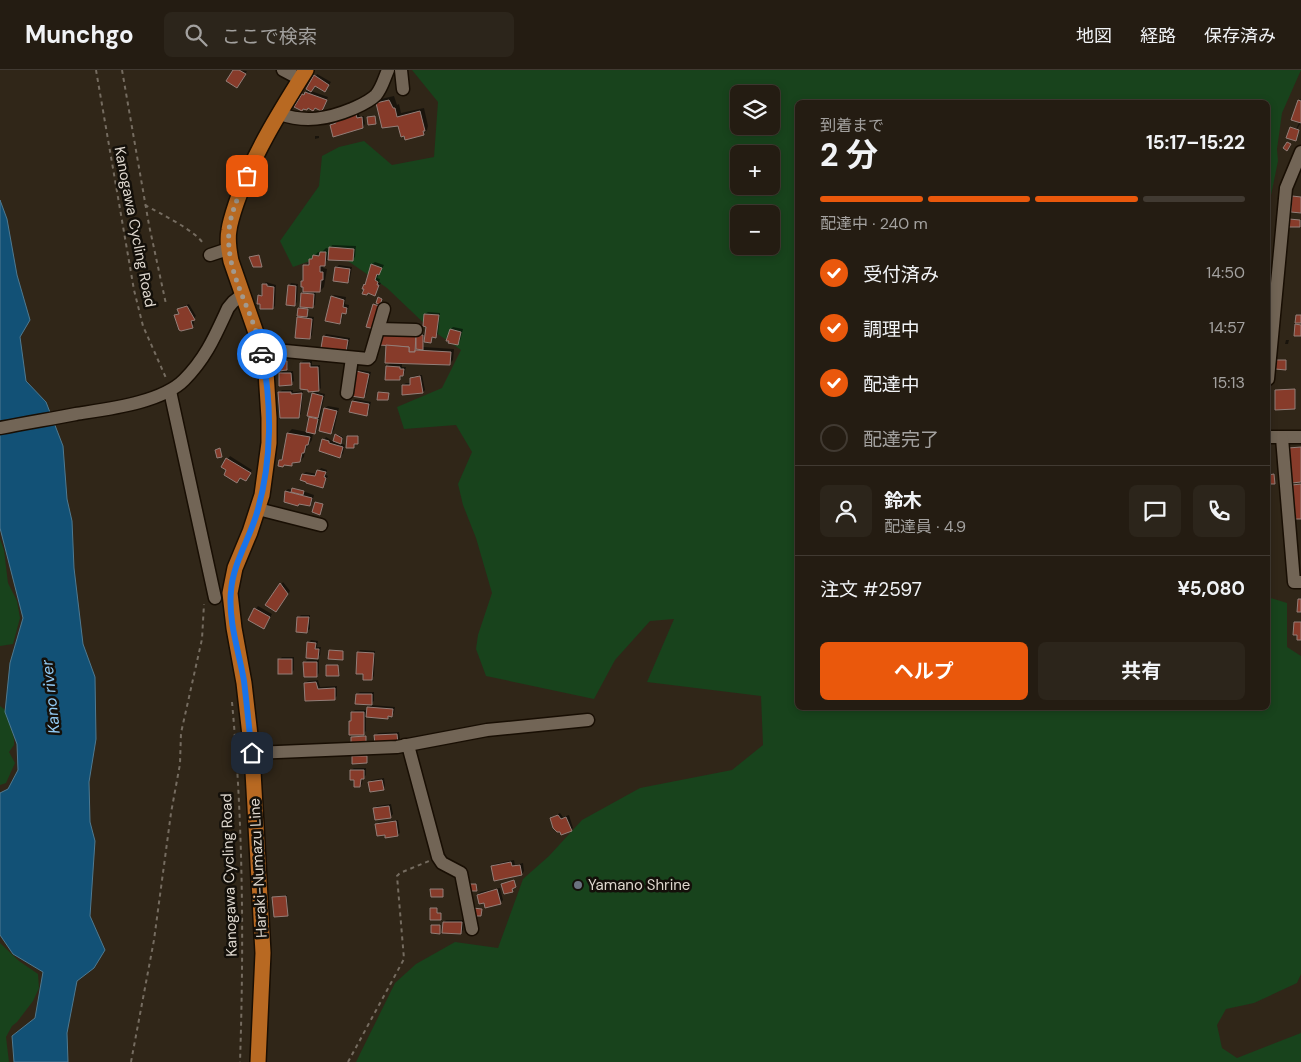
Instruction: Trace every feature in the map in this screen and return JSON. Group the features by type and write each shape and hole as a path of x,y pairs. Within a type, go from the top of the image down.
{"main road":[{"path":"228,249 229,230 240,191 265,138 303,75"},
{"name":"Haraki-Numazu Line","path":"228,249 262,350 268,393 266,473 258,509 235,568 230,593 244,683 252,753 263,953 258,1062"}],"street":[{"path":"283,70 303,75"},
{"path":"280,114 293,119 327,118 364,104 378,92 388,70"},
{"path":"401,70 403,89"},
{"path":"1270,358 1286,188 1301,152"},
{"path":"210,255 228,249"},
{"path":"0,428 110,408 142,400 184,381 207,354 228,308 242,295"},
{"path":"262,350 368,359 384,309"},
{"path":"379,329 416,330"},
{"path":"347,394 352,358"},
{"path":"167,389 210,600"},
{"path":"1270,437 1301,437"},
{"path":"1282,438 1294,582 1301,582"},
{"path":"258,509 321,525"},
{"path":"252,753 405,745 487,730 588,720"},
{"path":"405,745 409,749 438,857 442,863 460,873 472,928"}],"path":[{"name":"Kanogawa Cycling Road","path":"96,70 134,290 143,326 167,389"},
{"path":"122,70 145,205 166,304"},
{"path":"145,205 202,240 210,255"},
{"path":"131,1062 155,932 170,813 180,764 181,733 210,600"},
{"name":"Kanogawa Cycling Road","path":"232,701 243,890 240,1062"},
{"path":"348,1062 404,959 397,876 438,857"}],"green space":[{"path":"412,70 1301,70 1282,113 1277,149 1278,161 1270,200 1270,100 795,100 795,710 1270,710 1270,598 1287,603 1287,647 1301,656 1301,974 1297,983 1254,1003 1226,1009 1217,1025 1222,1048 1237,1058 1301,1033 1301,1062 356,1062 395,983 416,964 455,942 498,948 523,879 549,856 582,820 640,788 732,770 763,745 761,696 647,682 674,619 650,621 615,660 594,699 486,676 476,649 478,635 492,593 458,484 472,452 456,425 404,429 397,407 442,388 461,350 429,328 387,288 335,252 293,267 280,241 319,186 322,156 339,147 364,141 392,165 434,157 438,102"},
{"path":"0,539 4,550 8,583 17,601 20,618 13,644 0,646"},
{"path":"0,706 8,712 14,739 14,745 9,752 15,763 6,783 0,785"},
{"path":"0,943 19,961 38,974 39,988 33,1001 12,1026 6,1037 9,1062 0,1062"}],"water":[{"name":"Kano river","path":"0,200 7,219 17,275 30,320 20,337 26,381 46,402 63,446 83,644 95,677 96,739 89,782 90,822 95,841 90,916 105,950 94,968 77,981 67,1033 68,1062 14,1062 12,1036 35,1018 43,972 13,954 0,935 0,793 8,789 18,770 17,744 5,712 10,663 23,618 0,528"}],"building":[{"path":"233,70 239,70 246,74 237,88 226,81"},
{"path":"314,75 329,85 325,92 315,86 311,92 306,89"},
{"path":"305,92 327,100 321,111 315,108 313,111 308,108 302,111 294,107"},
{"path":"389,100 393,108 395,108 397,117 420,111 425,131 423,131 424,135 405,140 404,136 401,137 398,126 382,128 376,103"},
{"path":"1298,100 1301,101 1301,123 1291,120"},
{"path":"356,114 357,118 362,117 363,128 333,137 330,125 336,123 335,121"},
{"path":"375,116 376,124 368,125 367,117"},
{"path":"1290,127 1299,130 1296,141 1286,138"},
{"path":"1287,142 1291,144 1287,151 1283,148"},
{"path":"1292,196 1301,197 1301,213 1291,212"},
{"path":"1289,219 1300,220 1300,227 1289,227"},
{"path":"329,247 354,249 353,261 328,260"},
{"path":"320,252 326,252 325,266 320,266 320,272 323,272 323,280 321,280 320,292 303,292 301,281 303,281 303,265 309,265 309,259 312,259 313,255 319,256"},
{"path":"259,255 262,267 253,267 249,257"},
{"path":"371,264 382,268 375,280 378,282 377,285 379,285 375,296 368,293 367,295 362,294"},
{"path":"335,267 350,269 348,283 333,281"},
{"path":"262,284 274,287 273,309 260,309 260,304 257,304 258,295 262,296"},
{"path":"288,285 296,286 295,306 286,305"},
{"path":"301,293 314,294 313,308 300,307"},
{"path":"331,296 344,300 343,307 347,308 346,314 342,313 340,324 325,321"},
{"path":"378,297 382,299 380,305 376,303"},
{"path":"373,304 382,307 375,329 366,327"},
{"path":"187,306 195,320 191,321 193,328 181,331 174,315 179,314 177,309"},
{"path":"298,308 308,309 307,317 297,316"},
{"path":"424,314 439,315 436,338 432,337 431,343 424,342 426,327 423,326"},
{"path":"1296,315 1301,315 1301,323 1295,323"},
{"path":"297,317 312,319 310,339 295,338"},
{"path":"1295,324 1301,325 1301,336 1294,336"},
{"path":"450,329 461,332 458,345 446,341"},
{"path":"382,333 416,334 415,352 409,352 409,347 379,345"},
{"path":"416,335 423,335 423,350 416,349"},
{"path":"323,336 348,340 346,352 321,348"},
{"path":"386,345 409,347 409,352 415,352 415,350 451,352 450,365 385,363"},
{"path":"1275,360 1286,360 1286,370 1275,369"},
{"path":"278,361 287,361 287,370 278,371"},
{"path":"300,363 310,363 310,367 318,367 319,391 308,392 308,390 300,389"},
{"path":"386,366 404,369 400,380 385,380"},
{"path":"356,371 369,374 364,398 351,396"},
{"path":"279,373 291,373 292,385 279,386"},
{"path":"420,376 423,393 402,395 402,385 410,385 410,378"},
{"path":"1295,389 1295,409 1275,410 1275,390"},
{"path":"278,392 302,393 299,418 280,418"},
{"path":"378,392 389,393 388,400 377,400"},
{"path":"312,393 323,396 318,418 307,416"},
{"path":"352,401 369,404 367,416 349,412"},
{"path":"324,408 337,411 331,434 319,431"},
{"path":"309,417 318,419 315,434 306,432"},
{"path":"287,433 310,437 300,462 292,463 292,466 284,465 283,467 278,466 279,460 282,460"},
{"path":"335,434 342,438 341,444 333,441"},
{"path":"347,436 358,436 358,444 354,444 354,448 346,448"},
{"path":"322,439 343,447 340,458 319,451"},
{"path":"1301,447 1301,482 1292,483 1288,448"},
{"path":"220,448 222,457 217,458 215,450"},
{"path":"226,458 251,473 246,481 240,478 237,483 224,475 226,470 221,467"},
{"path":"317,470 326,472 323,488 300,480 302,474 315,476"},
{"path":"1274,474 1275,484 1270,484 1270,475"},
{"path":"1301,484 1301,519 1295,519 1292,485"},
{"path":"292,488 304,491 303,495 291,492"},
{"path":"285,491 312,498 310,506 299,504 298,506 284,502"},
{"path":"315,502 323,504 320,515 312,512"},
{"path":"280,583 288,594 276,612 265,605"},
{"path":"1298,599 1301,599 1301,612 1297,612"},
{"path":"254,608 270,617 264,629 248,620"},
{"path":"297,617 309,617 307,633 296,632"},
{"path":"1294,622 1301,622 1301,640 1297,640 1297,635 1293,635"},
{"path":"307,642 316,643 315,649 319,649 318,659 306,658"},
{"path":"329,650 343,651 343,660 328,659"},
{"path":"357,652 374,653 372,680 363,680 363,674 356,674"},
{"path":"278,659 292,659 292,674 278,674"},
{"path":"303,662 317,662 317,677 304,677"},
{"path":"326,665 338,665 339,676 326,676"},
{"path":"316,682 318,689 335,688 335,700 305,701 304,683"},
{"path":"356,694 372,694 372,705 355,704"},
{"path":"367,707 393,709 392,717 388,716 388,719 366,717"},
{"path":"351,712 364,712 364,735 349,735"},
{"path":"397,734 398,743 375,744 374,735"},
{"path":"366,736 366,744 351,744 351,737"},
{"path":"352,756 367,756 367,763 352,764"},
{"path":"350,770 364,770 364,779 361,779 360,787 354,787 354,780 350,780"},
{"path":"382,780 384,790 370,792 368,782"},
{"path":"389,806 391,818 375,820 373,808"},
{"path":"558,815 561,819 566,817 572,831 561,835 560,832 553,828 550,818"},
{"path":"396,821 398,836 385,838 385,835 377,836 375,824"},
{"path":"511,862 512,866 520,865 522,875 494,881 491,866"},
{"path":"514,880 516,887 512,889 513,892 504,894 501,884"},
{"path":"469,884 476,884 477,891 469,891"},
{"path":"430,889 443,889 443,897 431,897"},
{"path":"497,889 501,904 485,908 484,903 479,904 477,895"},
{"path":"286,896 288,916 274,917 272,897"},
{"path":"430,908 437,908 437,913 441,913 441,920 430,920"},
{"path":"473,908 482,909 481,916 473,916"},
{"path":"443,922 462,922 461,934 442,933"},
{"path":"431,925 440,925 440,934 431,933"}],"way so far":[{"path":"247,176 233,213 229,230 228,249 262,354"}],"place":[{"name":"Yamano Shrine","path":"578,885"}],"route":[{"path":"252,753 244,683 232,618 230,593 235,568 258,509 266,473 269,418 266,372 262,354"}]}
